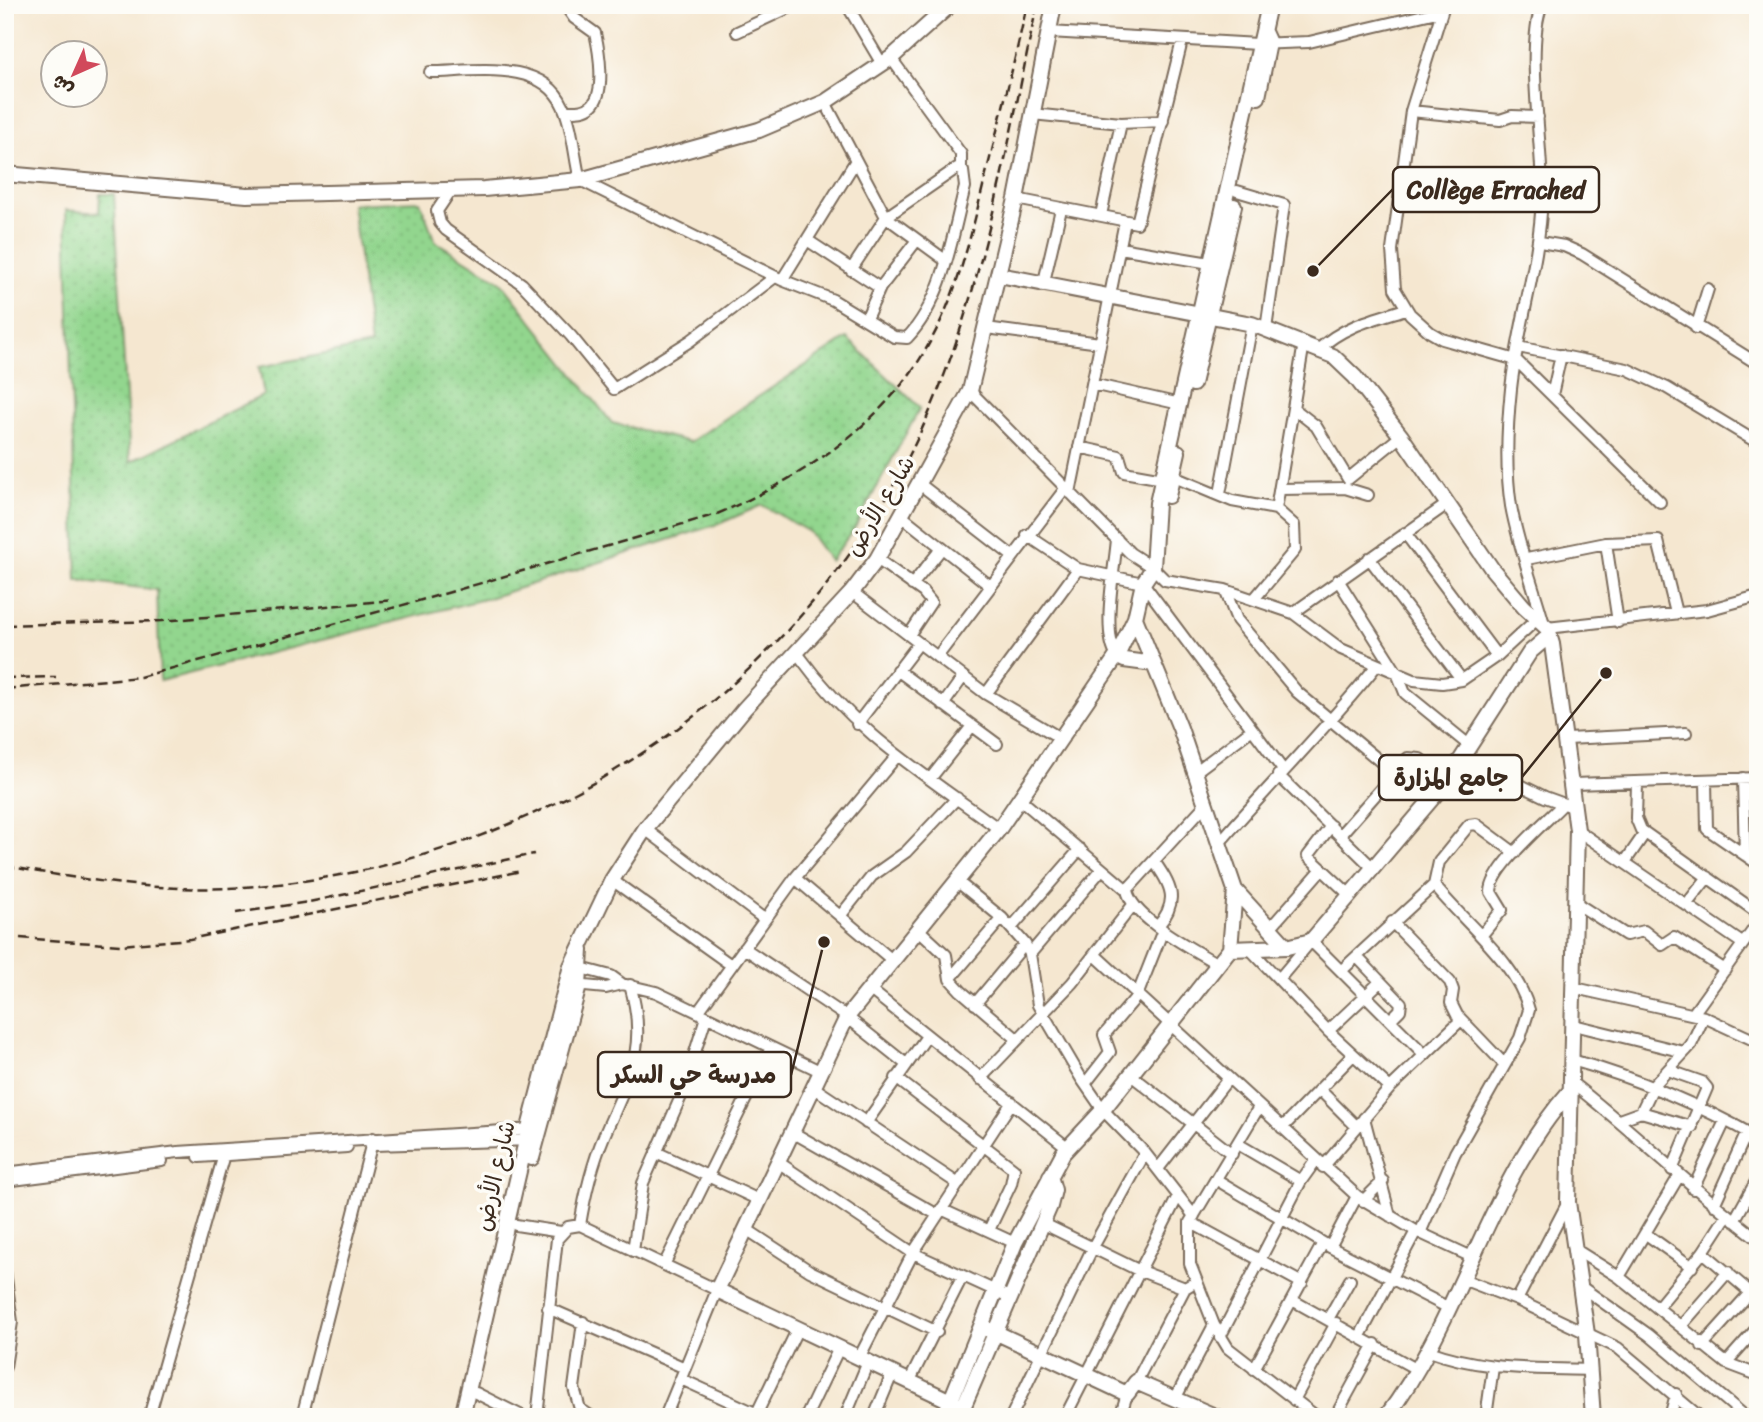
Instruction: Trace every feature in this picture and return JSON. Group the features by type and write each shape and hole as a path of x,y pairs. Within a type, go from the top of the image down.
{"street":[{"path":"565,5 574,18 595,33 599,82 597,98 592,105 586,109 565,111"},
{"path":"737,32 795,5"},
{"path":"580,180 778,279 818,293 894,337 907,338 926,311 946,260 966,177 961,169 961,154 886,61 846,5"},
{"path":"5,174 247,195 451,190 580,180 759,130 825,103 886,61 950,5"},
{"name":"شارع الأرض","path":"462,1417 581,949 612,880 645,829 744,709 852,592 877,559 921,485 953,418 970,391 1016,199 1054,5"},
{"path":"1169,478 1180,404 1237,191 1269,5"},
{"path":"1542,5 1538,21 1538,117 1542,193 1540,242 1510,399 1508,484 1514,518 1544,627 1567,739 1573,784 1570,806 1577,830 1576,988 1568,1202 1587,1334 1593,1417"},
{"path":"1049,32 1182,41 1341,37 1443,8"},
{"path":"1443,8 1411,111 1397,193 1392,278 1406,309 1419,324 1443,339 1516,360 1660,502"},
{"path":"669,1415 717,1290 847,1017 999,829 1117,656 1135,618 1143,583 1153,568 1156,527 1154,518 1169,478 1182,430 1205,315 1210,263 1264,40"},
{"path":"1016,199 1135,223 1140,219 1182,41"},
{"path":"430,72 517,72 553,91 565,111 580,180"},
{"path":"825,103 886,217 946,260"},
{"path":"1411,111 1500,120 1512,116 1538,117"},
{"path":"1032,114 1121,123 1163,121"},
{"path":"1101,215 1121,123"},
{"path":"451,190 437,211 440,223 522,285 572,336 614,389 690,341 778,279 807,240 855,162"},
{"path":"851,270 886,217 943,176 961,169"},
{"path":"1220,494 1284,205 1237,191"},
{"path":"1044,286 1061,209"},
{"path":"937,657 1012,555 1067,491 1079,447 1125,221"},
{"path":"807,240 880,288"},
{"path":"866,319 880,288 917,240"},
{"path":"1540,242 1564,246 1583,254 1696,328 1758,364"},
{"path":"1120,248 1210,263"},
{"path":"999,275 1044,286 1259,326 1319,349 1348,369 1401,436 1446,505 1497,575 1544,627"},
{"path":"1696,328 1709,289"},
{"path":"1319,349 1350,327 1406,309"},
{"path":"986,328 1100,343"},
{"path":"1276,509 1304,343"},
{"path":"1518,346 1615,366 1644,376 1758,443"},
{"path":"1552,395 1561,355"},
{"path":"1092,384 1180,404"},
{"path":"970,391 1130,553 1153,568 1160,577 1174,583 1225,590 1255,598 1293,613 1331,643 1397,673 1430,682 1462,680 1544,627 1618,622 1707,610 1758,596"},
{"path":"1293,408 1316,426 1347,484"},
{"path":"1347,484 1401,436"},
{"path":"1079,447 1119,456 1124,472 1169,478 1242,503 1276,509 1294,525 1295,550 1255,598"},
{"path":"1280,489 1347,484 1368,495"},
{"path":"921,485 1012,555"},
{"path":"1293,613 1446,505"},
{"path":"903,517 989,585"},
{"path":"1405,533 1497,656"},
{"path":"1027,536 1078,569 1143,583 1280,773 1373,868"},
{"path":"1117,539 1109,639 1117,656 1124,660 1154,664"},
{"path":"1527,559 1606,543 1660,543 1676,613"},
{"path":"1606,543 1618,622"},
{"path":"912,585 942,548"},
{"path":"1368,558 1462,680"},
{"path":"877,559 931,602 909,635"},
{"path":"986,694 1078,569"},
{"path":"1338,580 1397,673 1408,696 1466,752 1570,806"},
{"path":"1225,590 1230,607 1243,628 1297,692 1393,772"},
{"path":"852,592 986,694 1060,738"},
{"path":"944,1417 957,1409 996,1333 1002,1294 1016,1243 1067,1147 1103,1110 1230,950 1234,890 1195,772 1135,618"},
{"path":"1279,979 1447,781 1544,627"},
{"path":"857,724 919,643"},
{"path":"797,653 857,724 999,829"},
{"path":"1220,842 1280,773 1331,722 1377,665"},
{"path":"897,670 997,744"},
{"path":"943,705 963,677"},
{"path":"930,779 972,726"},
{"path":"1195,772 1251,730"},
{"path":"1567,739 1686,733"},
{"path":"633,1251 638,1201 682,1094 702,1014 732,965 795,877 897,756"},
{"path":"1340,835 1404,760 1413,757 1420,759 1447,781"},
{"path":"1743,778 1753,858"},
{"path":"1573,784 1758,778"},
{"path":"1706,781 1707,829 1753,858"},
{"path":"1637,784 1636,818 1644,833 1758,913"},
{"path":"841,915 872,876 906,852 957,798"},
{"path":"1020,799 1127,890 1133,905 1160,928 1219,965"},
{"path":"1127,890 1206,804"},
{"path":"1481,936 1502,910 1490,892 1492,883 1515,853 1570,806"},
{"path":"1342,970 1434,885 1439,862 1462,831 1472,824 1515,853"},
{"path":"1331,826 1308,854 1321,870 1350,896"},
{"path":"645,829 764,919"},
{"path":"1577,830 1742,943"},
{"path":"1625,862 1644,833"},
{"path":"1012,927 1080,849"},
{"path":"1085,1084 1110,1052 1104,1035 1137,996 1160,928 1170,911 1171,898 1166,879 1154,861"},
{"path":"975,1004 1102,869"},
{"path":"1271,927 1321,870"},
{"path":"795,877 892,960"},
{"path":"1686,905 1708,877"},
{"path":"612,880 732,965"},
{"path":"958,882 1012,927 1028,949 1035,994 1042,1014 1103,1110 1145,1153 1192,1219 1302,1283"},
{"path":"1360,1336 1418,1232 1455,1153 1527,1024 1529,1010 1518,984 1481,936 1434,885"},
{"path":"1234,890 1287,947"},
{"path":"1576,903 1626,935 1644,931 1662,945 1674,937 1725,970"},
{"path":"981,1079 1095,955 1133,905"},
{"path":"950,979 1002,918"},
{"path":"1392,922 1450,982 1453,988 1451,1003 1459,1017 1504,1064"},
{"path":"1641,1112 1654,1085 1685,1052 1698,1015 1742,943 1758,923"},
{"path":"919,930 946,955 950,979 1017,1039"},
{"path":"1230,950 1287,947 1311,941"},
{"path":"1311,941 1425,1055"},
{"path":"744,948 847,1017 906,1064"},
{"path":"1251,950 1328,1031 1390,1088"},
{"path":"1095,955 1360,1198 1418,1232 1475,1258"},
{"path":"1357,957 1401,1003 1391,1019"},
{"path":"576,967 611,976 626,985 656,992 820,1072"},
{"path":"1328,1031 1380,982"},
{"path":"572,985 606,988 626,985"},
{"path":"580,1225 592,1167 622,1102 635,1062 637,1021 626,985"},
{"path":"868,988 1067,1147"},
{"path":"1576,988 1698,1015 1758,1042"},
{"path":"1220,1337 1301,1181 1360,1123 1390,1088 1455,1028 1459,1017"},
{"path":"1574,1025 1685,1052"},
{"path":"866,1123 927,1036"},
{"path":"664,1265 771,1048"},
{"path":"1282,1128 1353,1055"},
{"path":"1573,1060 1654,1085 1701,1106 1758,1138"},
{"path":"1619,1277 1646,1234 1675,1173 1707,1093 1706,1084 1668,1070"},
{"path":"1131,1075 1193,1124 1235,1149 1301,1181"},
{"path":"896,1078 1011,1166 1014,1172 989,1230"},
{"path":"1158,1169 1228,1079"},
{"path":"1572,1086 1619,1120 1693,1189 1758,1239"},
{"path":"1387,1417 1465,1280 1518,1164 1544,1122 1572,1086"},
{"path":"813,1087 957,1182"},
{"path":"1320,1090 1360,1123 1383,1181 1390,1216"},
{"path":"845,1417 885,1305 913,1253 957,1182 1012,1102"},
{"path":"1259,1107 1192,1219 1188,1252 1190,1285 1220,1337 1236,1356 1317,1417"},
{"path":"1619,1120 1641,1112 1692,1126"},
{"path":"1693,1189 1725,1121"},
{"path":"792,1132 939,1212 1016,1243"},
{"path":"1714,1205 1747,1132"},
{"path":"5,1173 373,1141 533,1134"},
{"name":"شارع الأرض","path":"471,1417 516,1225 533,1134"},
{"path":"302,1417 373,1141"},
{"path":"5,1181 225,1152"},
{"path":"149,1417 225,1152"},
{"path":"656,1152 759,1200"},
{"path":"1011,1417 1093,1248 1145,1153"},
{"path":"778,1162 913,1253 962,1278 1002,1294"},
{"path":"957,1409 982,1326 1042,1223 1053,1195 1050,1176"},
{"path":"1658,1307 1730,1218 1755,1192 1758,1178"},
{"path":"1217,1180 1327,1245 1449,1308"},
{"path":"1254,1369 1302,1283 1327,1245 1360,1198 1383,1181"},
{"path":"1065,1417 1178,1196"},
{"path":"1517,1300 1568,1202"},
{"path":"1042,1223 1138,1270 1190,1285"},
{"path":"516,1225 561,1232 580,1225 864,1360 957,1409"},
{"path":"746,1229 810,1271 937,1332"},
{"path":"537,1417 552,1265 561,1232"},
{"path":"1646,1234 1692,1267"},
{"path":"1576,1250 1619,1277 1726,1363 1758,1375"},
{"path":"1702,1346 1755,1292 1703,1252"},
{"path":"5,1271 12,1322 5,1367"},
{"path":"1681,1326 1728,1272"},
{"path":"909,1382 937,1332 962,1278"},
{"path":"1294,1400 1350,1280"},
{"path":"1465,1280 1517,1300 1618,1348 1676,1394 1700,1417"},
{"path":"1120,1417 1132,1388 1190,1285"},
{"path":"1580,1286 1753,1414"},
{"path":"1292,1300 1416,1369"},
{"path":"548,1308 583,1322 683,1373 744,1412 761,1415 797,1330"},
{"path":"583,1322 574,1388 580,1409 592,1417"},
{"path":"1175,1399 1214,1325"},
{"path":"982,1326 1085,1376 1175,1399 1217,1417"},
{"path":"1726,1363 1758,1326"},
{"path":"1335,1417 1375,1344"},
{"path":"806,1417 839,1348"},
{"path":"1426,1350 1463,1363 1493,1367 1590,1370"},
{"path":"1486,1417 1493,1367"},
{"path":"874,1417 892,1374"},
{"path":"476,1393 524,1417"},
{"path":"1670,1417 1676,1394"}],"green space":[{"path":"100,194 114,194 130,462 264,395 259,367 371,345 352,204 420,201 435,241 501,282 612,423 690,442 847,338 920,408 854,529 830,561 809,532 762,505 721,523 492,597 160,681 157,590 77,580 66,210 99,213"}],"railway":[{"path":"5,866 94,880 184,888 244,887 355,872 462,842 564,799 658,742 744,673 820,593 884,502 934,401 968,305 995,206 1037,5"},
{"path":"5,689 140,677 447,593 717,514 778,485 807,467 861,427 886,403 907,377 937,328 955,286 969,242 1026,9"},
{"path":"5,625 162,621 394,600"},
{"path":"5,678 56,677"},
{"path":"236,913 309,902 534,854"},
{"path":"5,937 121,945 190,939 521,871"}],"place":[{"name":"Collège Errached","path":"1313,271"},
{"name":"جامع المزارة","path":"1606,673"},
{"name":"مدرسة حي السكر","path":"824,942"}]}
